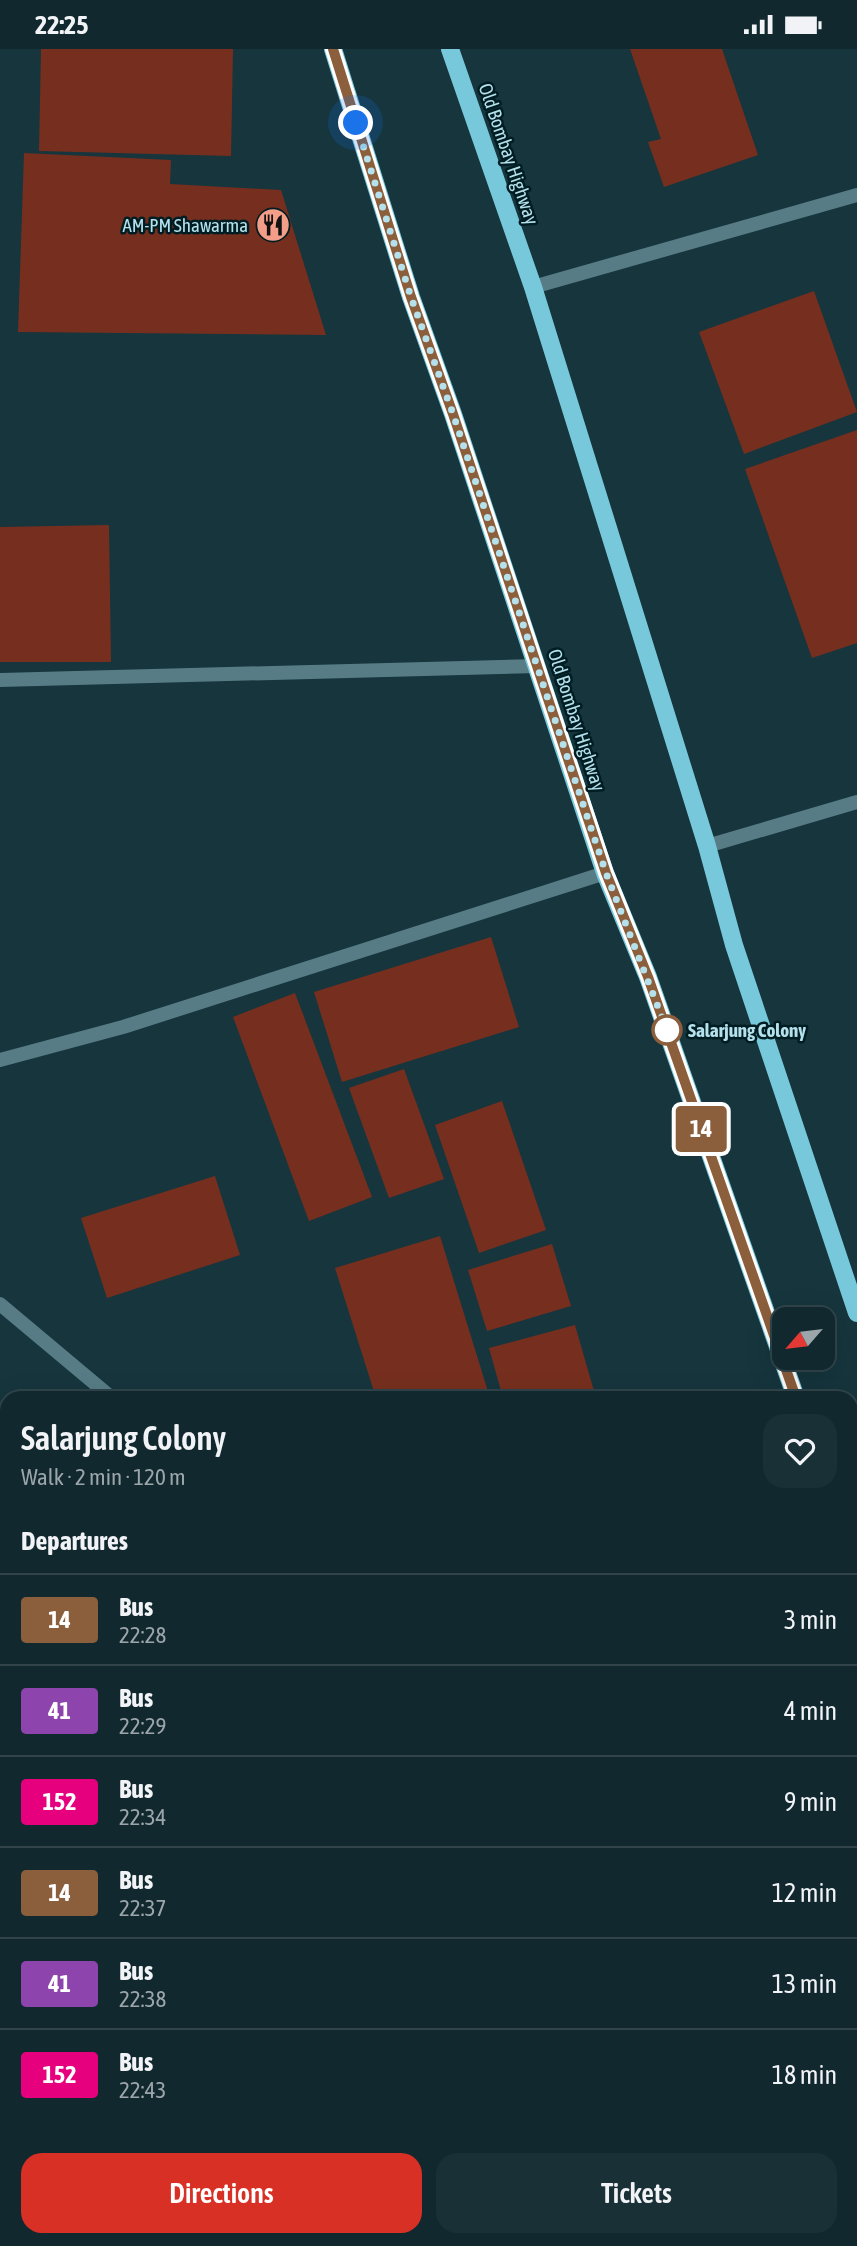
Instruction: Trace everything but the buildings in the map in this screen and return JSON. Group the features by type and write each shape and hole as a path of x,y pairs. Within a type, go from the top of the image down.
{"main road":[{"name":"Old Bombay Highway","path":"333,49 411,297 453,414 606,873 648,977 794,1391"},
{"name":"Old Bombay Highway","path":"450,49 533,286 707,846 734,945 857,1313"}],"street":[{"path":"533,286 857,195"},
{"path":"0,680 537,666"},
{"path":"707,846 857,803"},
{"path":"0,1060 123,1027 606,873"},
{"path":"0,1304 103,1391"}],"bus line":[{"name":"14","path":"333,49 411,297 453,414 606,873 648,977 794,1391"}],"place":[{"name":"AM-PM Shawarma","path":"273,225"},
{"name":"Salarjung Colony","path":"667,1030"}],"route":[{"path":"356,123 411,297 453,414 606,873 667,1030"}]}
